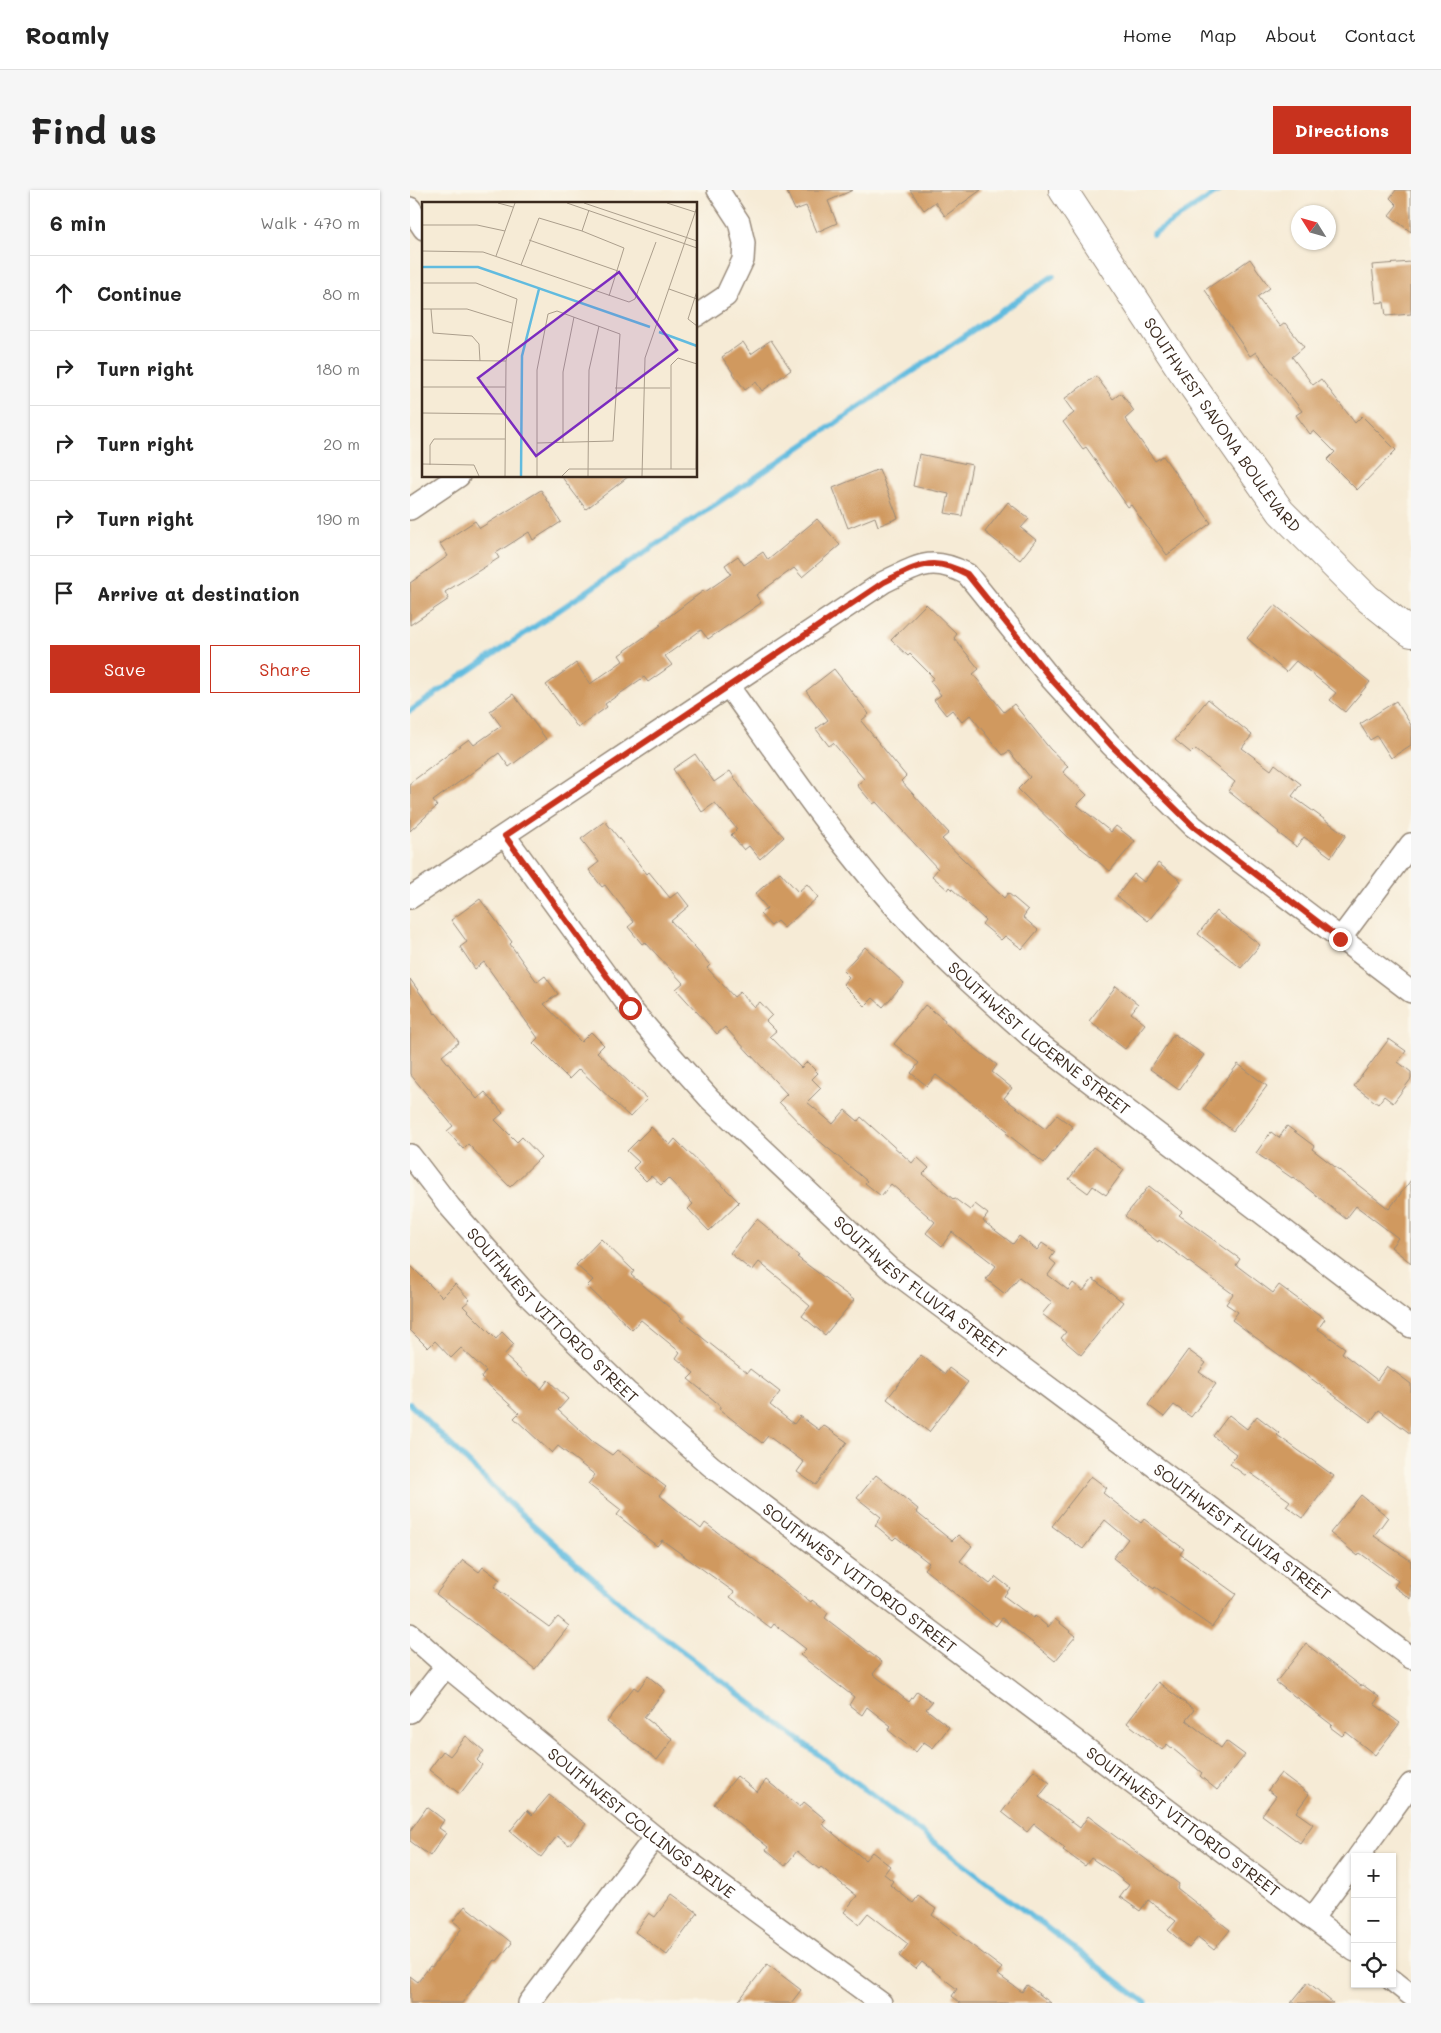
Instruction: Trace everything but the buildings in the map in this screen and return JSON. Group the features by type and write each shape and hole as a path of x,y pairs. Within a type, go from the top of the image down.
{"street":[{"path":"698,315 726,296 743,260 744,243 739,222 718,190"},
{"name":"SOUTHWEST SAVONA BOULEVARD","path":"1063,190 1180,368 1281,512 1368,598 1411,633"},
{"path":"410,208 422,226"},
{"path":"410,509 456,478"},
{"path":"410,898 884,582 924,564 941,564 967,574 1052,680 1111,745 1193,826 1411,992"},
{"name":"SOUTHWEST LUCERNE STREET","path":"728,687 831,830 880,888 934,947 987,998 1031,1037 1411,1327"},
{"name":"SOUTHWEST FLUVIA STREET","path":"505,836 630,1008 668,1052 710,1099 889,1268 1411,1658"},
{"path":"1340,939 1411,844"},
{"name":"SOUTHWEST VITTORIO STREET","path":"410,1154 450,1207 528,1296 628,1393 711,1466 1351,1948"},
{"name":"SOUTHWEST COLLINGS DRIVE","path":"410,1634 446,1666 655,1837 875,2002"},
{"path":"410,1712 446,1666"},
{"path":"1361,1853 1411,1784"},
{"path":"529,2003 655,1837"},
{"path":"1312,1919 1351,1865"},
{"path":"1396,1983 1411,1994"}],"waterway":[{"path":"1153,234 1220,190"},
{"path":"410,711 1053,276"},
{"path":"410,1404 507,1501 628,1610 1146,2003"}],"route":[{"path":"630,1008 505,836 884,582 924,564 941,564 967,574 1052,680 1111,745 1193,826 1340,939"}]}
